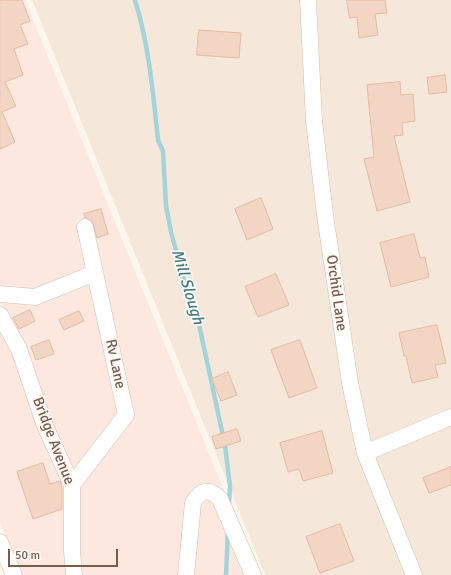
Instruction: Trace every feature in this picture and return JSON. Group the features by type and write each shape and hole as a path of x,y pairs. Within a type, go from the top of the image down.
{"street":[{"name":"Orchid Lane","path":"308,0 314,121 325,215 350,383 365,452 414,575"},
{"name":"Rv Lane","path":"72,485 126,416 85,227"},
{"path":"0,294 35,297 95,273"},
{"name":"Bridge Avenue","path":"0,315 19,349 45,426 72,485 72,551 74,575"},
{"path":"365,452 451,417"},
{"path":"186,575 193,503 198,495 206,491 214,493 220,499 254,575"},
{"path":"0,542 14,575"}],"shaded area":[{"path":"0,0 25,0 225,493 214,484 206,483 191,490 185,502 178,575 82,575 79,489 132,421 133,414 91,218 76,220 86,267 33,289 0,285"},
{"path":"32,0 451,0 451,575 265,575"},
{"path":"90,284 117,413 73,470 52,424 26,347 1,302 38,305"},
{"path":"0,330 12,352 63,483 61,486 64,488 67,575 22,575 0,522"},
{"path":"211,500 214,504 245,575 193,575 201,506 203,502"}],"building":[{"path":"0,0 22,0 30,21 20,25 28,44 14,49 23,75 5,82 16,106 2,112 15,142 0,149"},
{"path":"347,0 385,0 387,13 375,14 378,35 359,38 357,17 350,18"},
{"path":"199,30 241,33 239,58 197,55"},
{"path":"445,75 447,92 429,94 427,78"},
{"path":"400,82 401,95 413,94 415,121 402,123 403,135 394,136 410,202 377,211 364,159 374,157 367,85"},
{"path":"261,198 273,229 247,240 235,209"},
{"path":"101,209 108,234 97,238 92,221 85,218 84,214"},
{"path":"414,234 420,258 425,257 429,277 391,287 380,243"},
{"path":"276,274 289,305 258,317 245,287"},
{"path":"30,310 35,321 19,329 13,318"},
{"path":"79,311 84,321 64,330 59,320"},
{"path":"437,325 446,363 435,365 438,377 412,383 399,333"},
{"path":"49,340 54,354 36,360 31,347"},
{"path":"300,340 317,388 289,398 271,350"},
{"path":"228,372 237,395 221,401 212,379"},
{"path":"237,429 241,441 216,449 212,437"},
{"path":"322,431 333,473 303,481 299,469 288,472 280,443"},
{"path":"43,463 50,484 60,481 61,483 62,509 33,519 17,472"},
{"path":"451,467 451,485 429,493 423,478"},
{"path":"340,524 354,561 320,573 306,537"}],"waterway":[{"name":"Mill Slough","path":"135,0 147,52 158,140 163,151 166,206 171,232 188,295 198,320 225,445 230,486 229,505"},
{"name":"Mill Slough","path":"226,575 228,531"}]}
